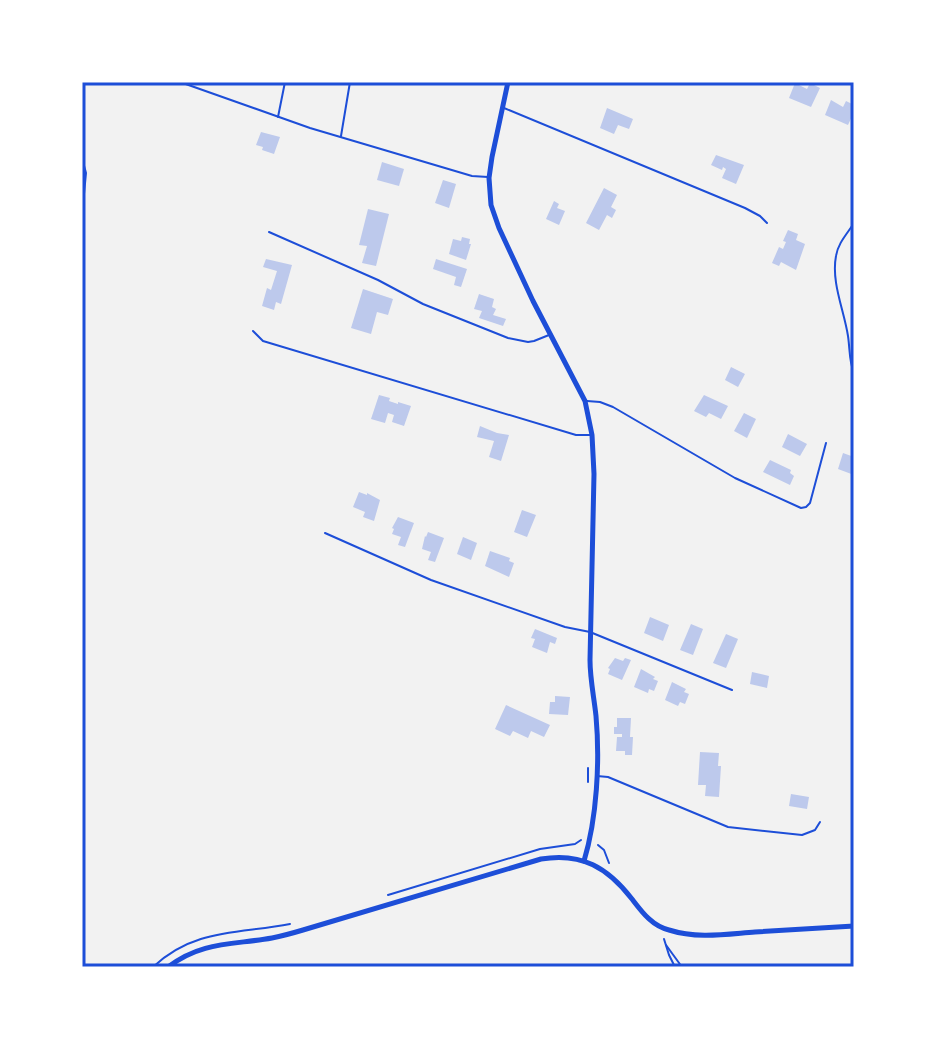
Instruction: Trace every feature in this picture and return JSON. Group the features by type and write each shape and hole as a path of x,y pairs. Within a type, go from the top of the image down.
{"street":[{"path":"508,82 489,178 491,205 550,335 585,401 592,435 590,675 597,725 594,810 584,861"},
{"path":"168,967 206,947 272,938 541,859 560,857 598,866 616,880 644,914 663,929 677,933 713,935 854,926"}],"lane":[{"path":"180,82 341,138 472,176 489,178"},
{"path":"277,118 285,82"},
{"path":"341,138 350,82"},
{"path":"503,108 745,208 767,223"},
{"path":"854,223 840,244 835,262 837,289 854,373"},
{"path":"269,232 378,280 423,304 508,338 528,342 550,335"},
{"path":"253,331 263,341 576,435 592,435"},
{"path":"585,401 613,407 735,478 801,508 810,503 826,443"},
{"path":"325,533 431,580 565,627 590,632 732,690"},
{"path":"596,776 608,777 728,827 802,835 815,830 820,822"}],"path":[{"path":"82,158 86,173 82,215"},
{"path":"588,766 588,780"},
{"path":"380,898 540,849 575,844 581,840"},
{"path":"590,842 604,850 605,855"},
{"path":"153,967 177,948 201,938 299,922"},
{"path":"663,929 664,942 675,967"},
{"path":"664,942 682,967"}],"building":[{"path":"795,83 807,89 810,83 820,88 811,107 789,98"},
{"path":"831,100 843,107 846,101 854,105 848,125 825,115"},
{"path":"607,108 633,119 629,129 618,125 614,134 600,128"},
{"path":"261,132 280,137 274,154 256,145"},
{"path":"716,155 744,165 736,184 722,178 726,169 711,165"},
{"path":"382,162 404,169 399,186 377,180"},
{"path":"443,180 456,184 449,208 435,203"},
{"path":"604,188 617,195 611,207 616,210 612,218 607,215 599,230 586,223"},
{"path":"554,201 559,204 557,208 565,211 559,225 546,219"},
{"path":"368,209 389,214 376,266 362,263 367,246 359,245"},
{"path":"788,230 798,234 796,240 805,244 796,270 781,262 779,266 772,263 779,247 783,249"},
{"path":"462,237 470,239 471,244 466,260 449,254 453,239 461,241"},
{"path":"266,259 292,265 281,304 276,302 274,310 262,306 267,288 271,290 277,271 263,267"},
{"path":"436,259 467,269 461,287 454,285 456,277 433,269"},
{"path":"363,289 393,299 388,315 377,312 371,334 351,328"},
{"path":"479,294 494,299 492,307 496,309 493,315 506,319 503,326 479,318 482,311 474,309"},
{"path":"731,367 745,374 738,387 725,380"},
{"path":"379,395 390,398 389,401 411,406 404,426 392,422 394,415 388,413 385,423 371,419"},
{"path":"704,395 728,406 721,419 694,411"},
{"path":"744,413 756,419 747,438 734,431"},
{"path":"480,426 509,435 501,461 489,457 494,441 477,437"},
{"path":"788,434 807,444 800,456 782,447"},
{"path":"843,453 854,457 854,475 838,469"},
{"path":"770,460 791,470 794,476 790,485 763,472"},
{"path":"359,492 380,500 374,521 363,517 365,512 353,507"},
{"path":"522,510 536,515 527,537 514,532"},
{"path":"398,517 414,523 405,547 398,545 401,537 392,534"},
{"path":"428,532 444,538 435,562 428,560 431,552 422,549"},
{"path":"463,537 477,543 471,560 457,554"},
{"path":"490,551 510,558 509,561 514,563 509,577 485,566"},
{"path":"650,617 669,625 663,641 644,633"},
{"path":"691,624 703,629 693,655 680,650"},
{"path":"535,629 557,638 555,644 550,642 547,653 532,647 535,639 531,638"},
{"path":"726,634 738,639 726,668 713,663"},
{"path":"615,658 631,660 622,680 608,674 608,668"},
{"path":"641,669 658,681 654,691 649,689 648,693 634,687"},
{"path":"752,672 769,676 767,688 750,684"},
{"path":"672,682 689,694 685,704 680,702 678,706 665,700"},
{"path":"555,696 570,697 568,715 549,714 550,702 555,702"},
{"path":"506,705 550,725 544,737 531,731 528,738 513,731 510,736 495,729"},
{"path":"617,718 631,718 632,755 616,751 617,737 622,737 622,734 614,734"},
{"path":"700,752 719,753 719,797 705,796 706,785 698,785"},
{"path":"791,794 809,797 807,809 789,806"}]}
